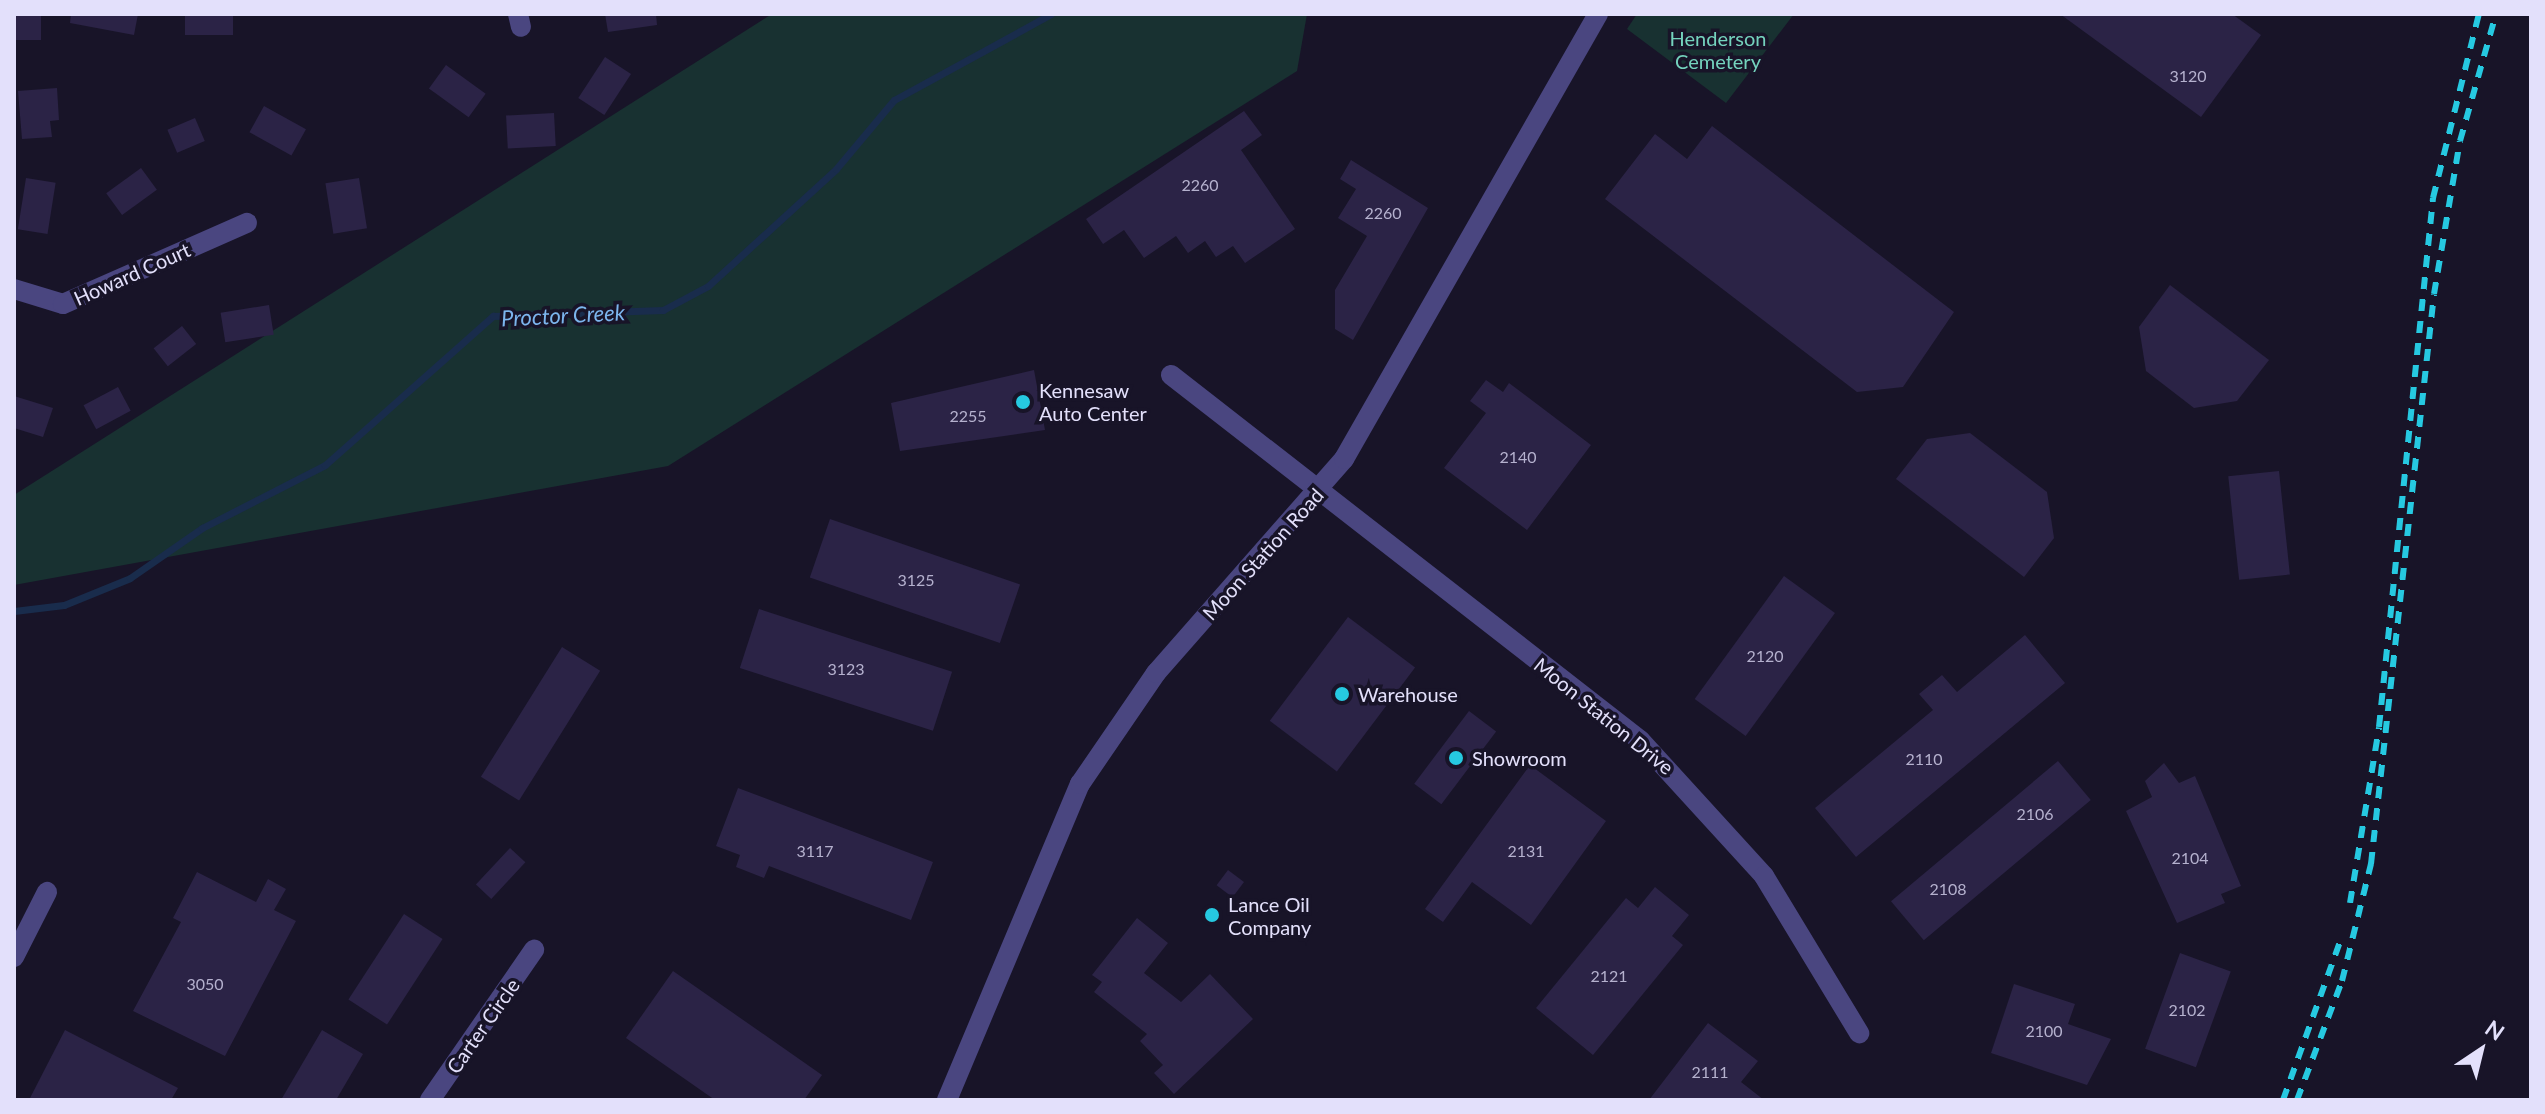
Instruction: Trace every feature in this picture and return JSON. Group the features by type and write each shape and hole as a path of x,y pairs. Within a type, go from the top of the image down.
{"street":[{"name":"Moon Station Road","path":"947,1100 1038,873 1096,757 1156,673 1319,493 1438,304 1598,14"},
{"name":"Howard Court","path":"14,289 63,304 247,223"},
{"name":"Moon Station Drive","path":"1171,375 1603,711 1692,790 1764,876 1859,1033"},
{"path":"14,957 47,892"},
{"name":"Carter Circle","path":"430,1100 534,950"}],"green space":[{"path":"772,14 1307,14 1297,71 668,466 14,585 14,495"},
{"name":"Henderson Cemetery","path":"1637,14 1794,14 1726,103 1627,29"}],"building":[{"path":"14,14 41,14 41,40 14,40"},
{"path":"71,14 138,14 134,35 70,23"},
{"path":"185,14 233,14 233,35 185,35"},
{"path":"605,14 656,14 657,25 608,32"},
{"path":"2060,14 2232,14 2261,35 2201,117"},
{"path":"605,57 631,74 604,115 578,98"},
{"path":"446,65 486,94 469,117 429,88"},
{"path":"57,88 59,120 50,121 52,137 22,139 18,91"},
{"path":"264,106 306,129 291,156 249,132"},
{"path":"1244,111 1262,135 1241,150 1295,229 1245,263 1233,246 1216,257 1205,241 1188,253 1176,236 1144,258 1124,230 1103,244 1086,219"},
{"path":"554,113 556,146 508,148 506,116"},
{"path":"195,118 205,141 177,153 167,130"},
{"path":"1712,126 1954,312 1903,387 1857,392 1605,199 1655,134 1687,159"},
{"path":"1351,160 1428,208 1353,340 1335,329 1335,290 1367,236 1338,218 1356,189 1340,179"},
{"path":"141,168 157,190 122,215 106,193"},
{"path":"26,178 56,183 47,234 18,229"},
{"path":"359,178 367,228 333,234 325,183"},
{"path":"2170,285 2269,360 2237,401 2194,408 2146,371 2139,327"},
{"path":"269,305 274,335 225,342 221,313"},
{"path":"182,326 196,344 168,366 154,348"},
{"path":"1034,370 1045,430 900,451 891,403"},
{"path":"1486,380 1503,392 1509,383 1591,445 1527,530 1444,468 1486,413 1470,401"},
{"path":"118,387 131,411 96,429 84,405"},
{"path":"14,396 53,408 43,437 14,428"},
{"path":"1970,433 2047,492 2054,538 2024,577 1896,479 1927,439"},
{"path":"2279,471 2290,574 2239,580 2228,476"},
{"path":"830,519 1020,584 1000,643 810,578"},
{"path":"1784,576 1835,613 1746,736 1695,699"},
{"path":"759,609 952,672 933,731 740,668"},
{"name":"Warehouse","path":"1348,617 1415,668 1337,771 1270,721"},
{"path":"2025,635 2065,683 1856,857 1815,808 1933,710 1919,694 1942,675 1957,692"},
{"path":"562,647 600,671 519,801 481,777"},
{"name":"Showroom","path":"1469,711 1496,731 1441,804 1414,784"},
{"path":"2058,761 2091,800 1924,940 1891,901"},
{"path":"2164,763 2179,783 2195,776 2241,886 2221,894 2225,903 2177,923 2126,811 2152,797 2145,781"},
{"path":"1530,765 1606,821 1531,925 1472,882 1443,922 1425,909"},
{"path":"738,788 933,862 911,920 769,866 764,878 736,867 740,855 716,846"},
{"path":"510,848 525,862 491,899 476,885"},
{"path":"1228,870 1244,882 1233,897 1217,885"},
{"path":"197,872 256,902 268,879 286,889 274,910 296,921 225,1056 133,1011 181,922 173,918"},
{"path":"1655,887 1689,915 1672,936 1683,945 1593,1055 1536,1008 1626,898 1638,908"},
{"path":"404,914 443,939 387,1025 348,1000"},
{"path":"1137,918 1168,943 1144,973 1181,1002 1210,974 1253,1019 1174,1094 1154,1073 1163,1065 1140,1041 1147,1034 1094,992 1102,982 1092,975"},
{"path":"2180,953 2231,971 2196,1067 2145,1049"},
{"path":"673,971 822,1075 804,1100 715,1100 626,1038"},
{"path":"2014,984 2075,1004 2068,1024 2111,1039 2087,1085 1991,1053"},
{"path":"1708,1023 1758,1061 1741,1082 1764,1100 1649,1100"},
{"path":"65,1030 178,1088 171,1100 29,1100"},
{"path":"322,1030 363,1054 336,1100 281,1100"}],"waterway":[{"name":"Proctor Creek","path":"14,611 64,605 130,578 202,528 325,465 493,316 663,310 708,286 836,169 894,100 1051,14"}],"railway":[{"path":"2350,903 2379,727 2433,198 2479,14"},
{"path":"2297,1100 2342,981 2371,864 2434,294 2460,141 2496,14"},
{"path":"2283,1100 2340,942"}],"place":[{"name":"Kennesaw Auto Center","path":"1023,402"},
{"name":"Warehouse","path":"1342,694"},
{"name":"Showroom","path":"1456,758"},
{"name":"Lance Oil Company","path":"1212,915"}]}
